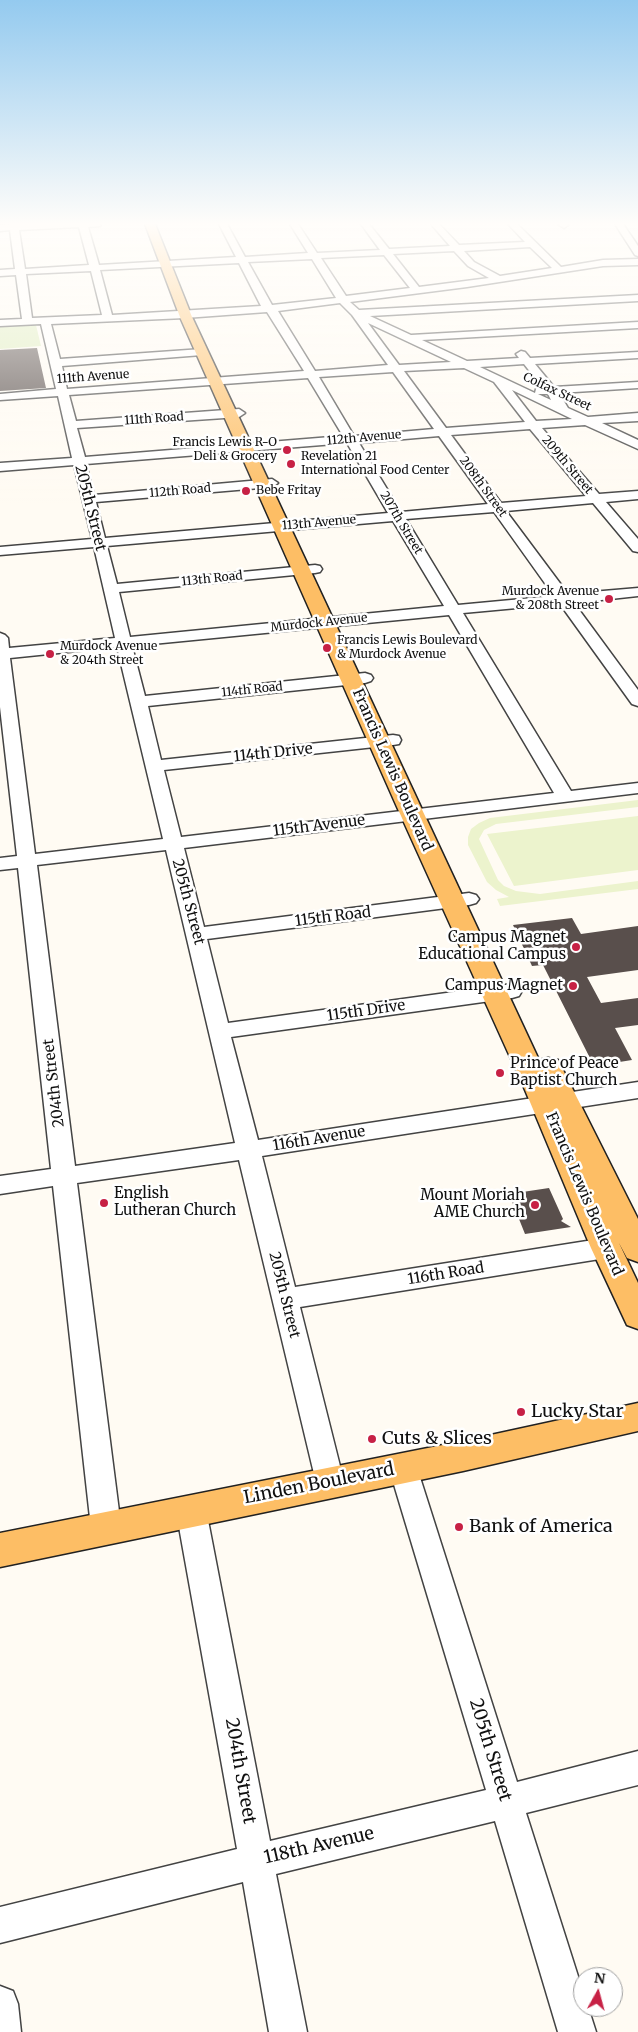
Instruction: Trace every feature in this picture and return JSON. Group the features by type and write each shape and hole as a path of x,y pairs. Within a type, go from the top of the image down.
{"main road":[{"name":"Francis Lewis Boulevard","path":"191,319 202,352 219,381"},
{"name":"Francis Lewis Boulevard","path":"191,319 555,1102 638,1250"},
{"name":"Francis Lewis Boulevard","path":"555,1102 606,1248 638,1316"},
{"name":"Linden Boulevard","path":"0,1550 403,1468 638,1417"}],"street":[{"name":"205th Street","path":"27,319 38,321 55,363 330,1482"},
{"path":"0,323 89,319"},
{"name":"207th Street","path":"281,319 312,375 566,797"},
{"name":"208th Street","path":"359,319 397,368 638,701"},
{"name":"Colfax Street","path":"374,319 638,445"},
{"path":"494,319 564,410"},
{"path":"412,338 638,325"},
{"path":"55,363 202,352"},
{"name":"111th Avenue","path":"0,397 397,368 638,355"},
{"name":"209th Street","path":"498,379 533,425 638,548"},
{"path":"528,393 638,385"},
{"name":"111th Road","path":"70,425 234,413"},
{"name":"112th Avenue","path":"0,467 638,416"},
{"name":"112th Road","path":"88,499 267,484"},
{"name":"113th Avenue","path":"0,551 638,495"},
{"name":"113th Road","path":"110,589 308,570"},
{"name":"Murdock Avenue","path":"1,649 123,642 638,592"},
{"name":"204th Street","path":"1,649 106,1527"},
{"name":"114th Road","path":"138,702 358,679"},
{"name":"114th Drive","path":"153,766 386,741"},
{"name":"115th Avenue","path":"0,864 638,788"},
{"name":"115th Road","path":"196,934 460,900"},
{"name":"115th Drive","path":"220,1031 503,992"},
{"name":"116th Avenue","path":"0,1185 249,1150 638,1090"},
{"name":"116th Road","path":"285,1299 606,1248"},
{"name":"205th Street","path":"403,1468 577,2032"},
{"name":"204th Street","path":"191,1510 288,2032"},
{"name":"118th Avenue","path":"0,1925 638,1768"},
{"path":"0,2004 2,2032"}],"green space":[{"path":"36,325 41,346 0,349 0,327"},
{"path":"638,800 638,807 496,824 484,830 479,839 498,880 504,886 516,891 540,894 638,881 638,889 500,906 497,899 509,897 496,890 487,882 468,845 471,829 490,818"},
{"path":"638,816 638,870 514,886 487,834"}],"building":[{"path":"37,348 46,388 0,391 0,350"},
{"name":"Campus Magnet","path":"572,918 581,934 638,926 638,970 587,977 601,1003 638,998 638,1025 615,1028 632,1060 594,1066 543,965 532,966 513,925"},
{"name":"Mount Moriah AME Church","path":"549,1188 563,1219 561,1221 571,1227 525,1234 509,1194"}],"place":[{"name":"Francis Lewis R-O Deli & Grocery","path":"287,450"},
{"name":"Revelation 21 International Food Center","path":"291,464"},
{"name":"Bebe Fritay","path":"246,491"},
{"name":"Murdock Avenue & 208th Street","path":"609,599"},
{"name":"Francis Lewis Boulevard & Murdock Avenue","path":"327,648"},
{"name":"Murdock Avenue & 204th Street","path":"50,654"},
{"name":"Campus Magnet Educational Campus","path":"576,947"},
{"name":"Campus Magnet","path":"573,986"},
{"name":"Prince of Peace Baptist Church","path":"500,1073"},
{"name":"English Lutheran Church","path":"104,1203"},
{"name":"Mount Moriah AME Church","path":"535,1205"},
{"name":"Lucky Star","path":"521,1412"},
{"name":"Cuts & Slices","path":"372,1439"},
{"name":"Bank of America","path":"459,1527"}]}
